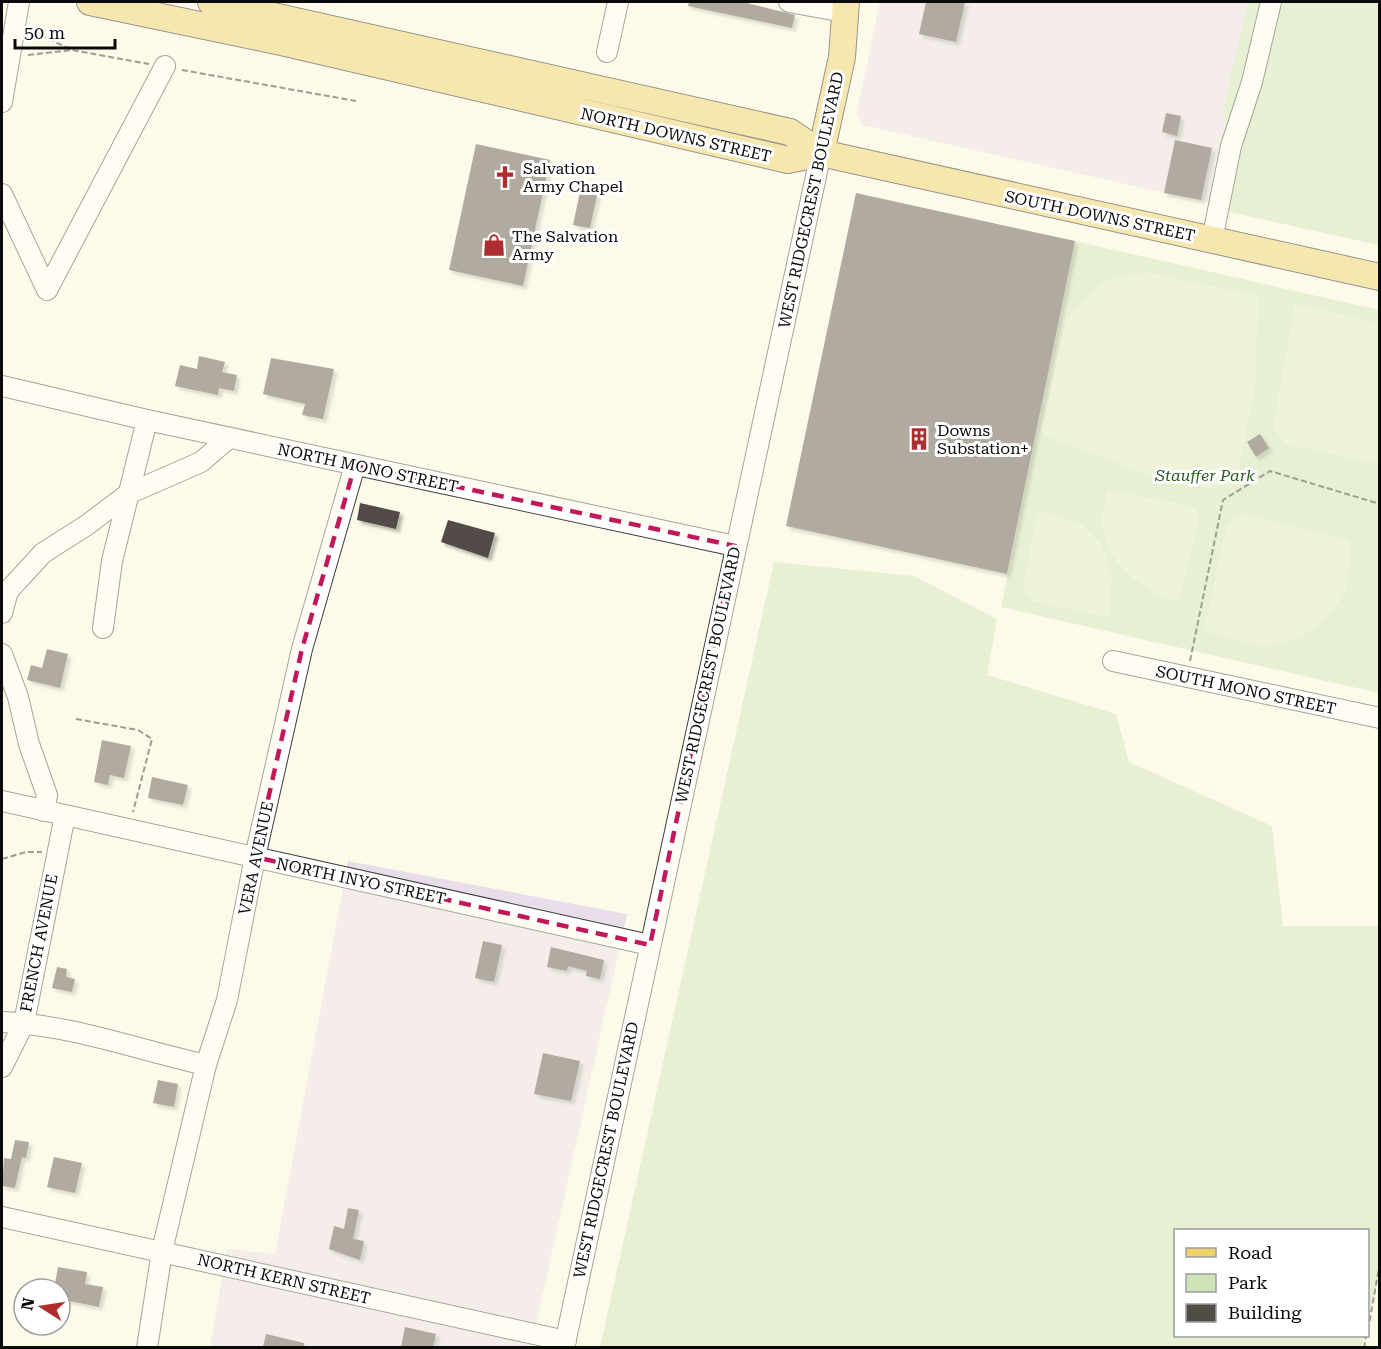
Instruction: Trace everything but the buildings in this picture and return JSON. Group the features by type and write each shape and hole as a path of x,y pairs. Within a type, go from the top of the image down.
{"main road":[{"name":"NORTH DOWNS STREET","path":"90,2 286,44 788,160 821,153"},
{"name":"NORTH DOWNS STREET","path":"211,2 790,132 821,153"},
{"name":"WEST RIDGECREST BOULEVARD","path":"821,153 842,57 845,7"},
{"name":"SOUTH DOWNS STREET","path":"821,153 1380,277"}],"street":[{"path":"607,52 618,2"},
{"path":"789,2 845,7"},
{"path":"1212,240 1231,146 1252,82 1271,2"},
{"path":"2,102 17,10"},
{"path":"2,194 47,290 165,66"},
{"name":"WEST RIDGECREST BOULEVARD","path":"565,1344 821,153"},
{"name":"NORTH MONO STREET","path":"2,386 229,438 735,546"},
{"path":"103,628 112,561 147,420"},
{"path":"2,613 8,591 43,553 87,525 128,494 201,462 229,438"},
{"name":"VERA AVENUE","path":"147,1347 162,1251 206,1065 226,1000 255,857 302,649 355,465"},
{"path":"2,654 18,697 29,744 47,795 44,811"},
{"name":"SOUTH MONO STREET","path":"1113,662 1380,718"},
{"name":"NORTH INYO STREET","path":"2,801 650,945"},
{"name":"FRENCH AVENUE","path":"2,1067 24,1023 65,815"},
{"path":"2,1022 24,1023 95,1035 206,1065"},
{"name":"NORTH KERN STREET","path":"2,1217 162,1251 565,1344"}],"path":[{"path":"17,10 38,36 72,50 356,101"},
{"path":"8,62 37,52 72,50"},
{"path":"1192,653 1223,500 1270,471 1380,504"},
{"path":"76,719 138,730 152,739 129,830"},
{"path":"2,859 26,852 57,851"},
{"path":"1369,1324 1380,1262"}],"highlighted area":[{"path":"355,465 735,546 650,945 255,857 302,649"}],"shaded area":[{"path":"880,2 1379,2 1379,241 862,125 857,112"},
{"path":"348,861 627,914 531,1347 210,1348 227,1249 275,1254"}],"green space":[{"path":"1248,2 1379,2 1379,245 1225,211 1231,130 1223,111"},
{"name":"Stauffer Park","path":"1075,241 1379,310 1379,693 1001,607"},
{"path":"1146,272 1258,296 1255,389 1237,477 1213,489 1151,476 1041,434 1066,318 1105,281"},
{"path":"1295,304 1379,323 1379,464 1286,444 1273,428"},
{"path":"1107,490 1192,506 1199,516 1178,603 1140,584 1112,554 1103,527"},
{"path":"1038,510 1080,523 1101,543 1112,575 1109,618 1032,601 1023,587"},
{"path":"1244,514 1351,541 1346,586 1339,601 1319,624 1294,640 1279,644 1248,644 1204,631 1227,525"},
{"path":"774,562 914,576 997,619 987,675 1116,714 1129,762 1272,826 1283,926 1379,926 1380,1269 1369,1315 1369,1229 1174,1229 1174,1337 1364,1337 1361,1347 600,1347"}],"place":[{"name":"Salvation Army Chapel","path":"505,177"},
{"name":"The Salvation Army","path":"494,245"},
{"name":"Downs Substation+","path":"919,439"}]}
